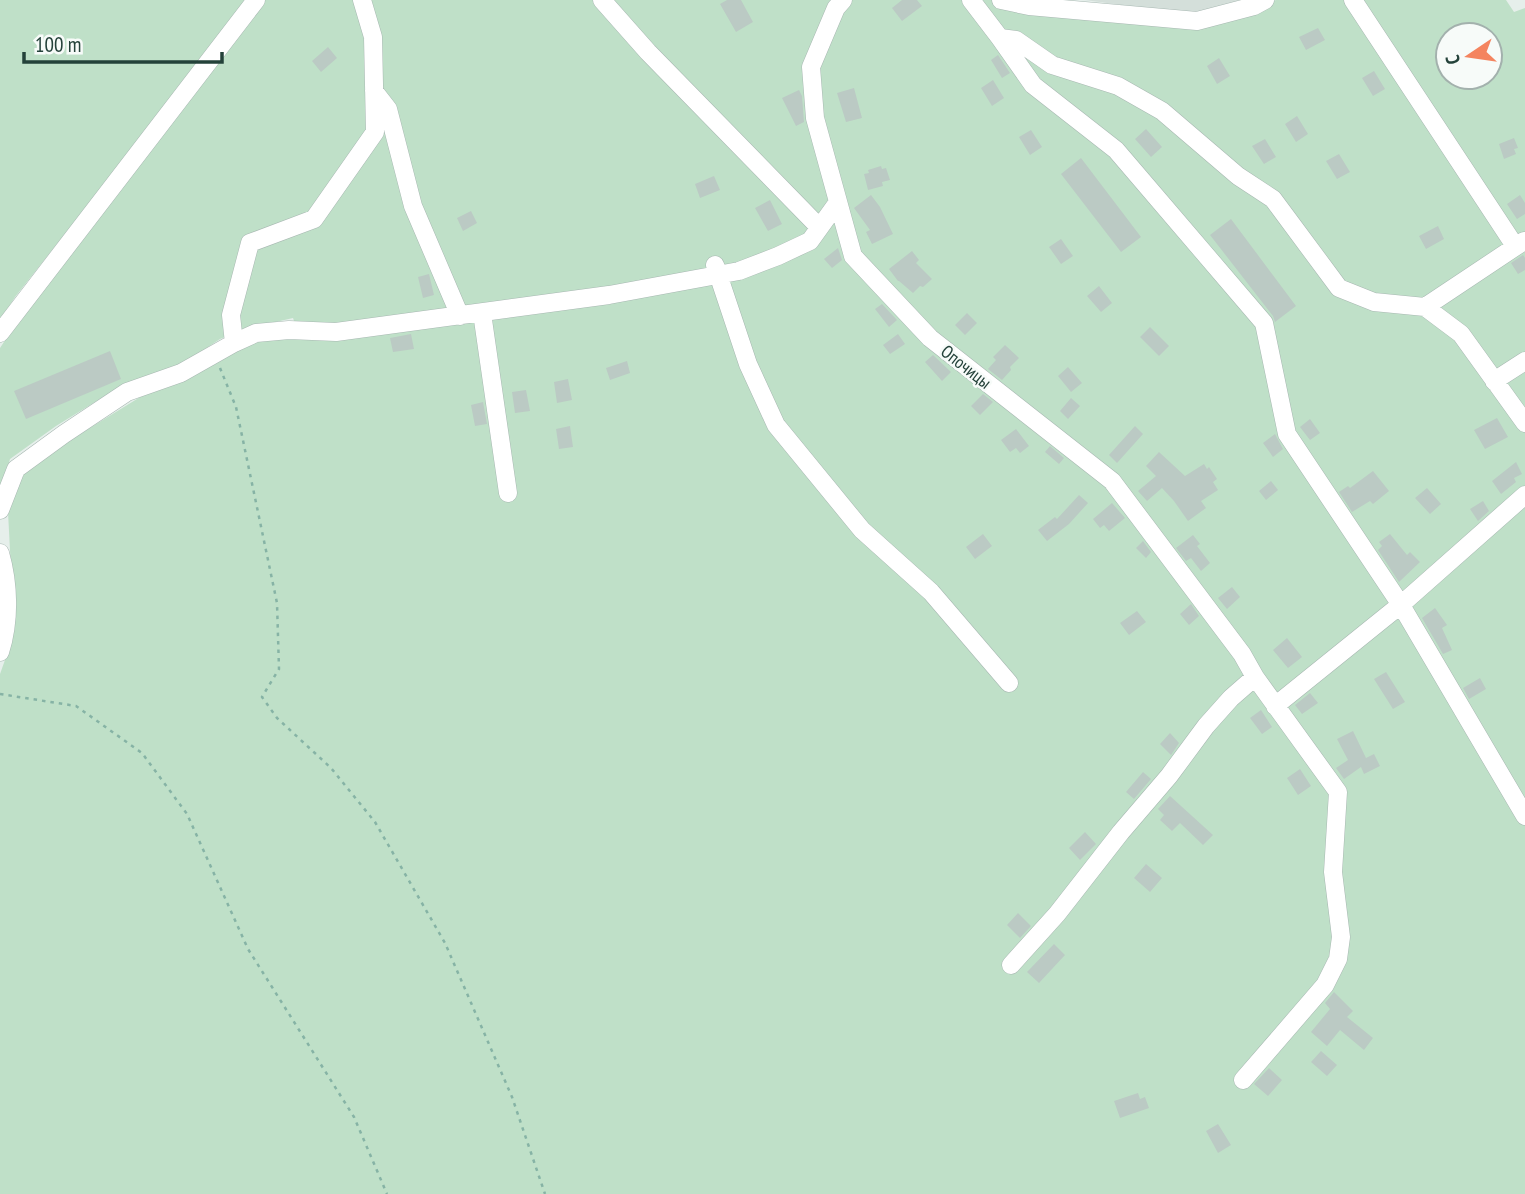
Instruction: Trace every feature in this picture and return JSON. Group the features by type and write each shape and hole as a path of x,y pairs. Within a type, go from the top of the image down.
{"street":[{"path":"0,332 256,0"},
{"path":"234,343 231,314 250,243 314,219 376,132 373,37 362,0"},
{"path":"602,0 648,52 819,227"},
{"name":"Опочицы","path":"842,0 811,67 815,118 852,257 930,338 1112,481 1242,654 1275,706 1338,792 1333,872 1341,937 1338,959 1325,985 1243,1080"},
{"path":"971,0 1032,85 1116,150 1264,323 1287,434 1401,605 1525,816"},
{"path":"1001,0 1029,6 1197,21 1254,6 1265,0"},
{"path":"1353,0 1520,243 1425,307"},
{"path":"1000,38 1016,40 1052,65 1118,86 1162,111 1238,176 1273,199 1339,288 1374,302 1425,307 1461,334 1525,424"},
{"path":"374,91 388,109 412,206 460,316"},
{"path":"0,510 16,469 127,392 181,373 256,333 289,330 336,332 609,295 716,270 739,271 810,241 838,202"},
{"path":"716,270 748,363 776,425 862,530 932,592 1009,683"},
{"path":"482,313 508,493"},
{"path":"1494,381 1525,361"},
{"path":"1275,706 1401,605 1525,495"},
{"path":"0,553 5,570 7,606 0,652"},
{"path":"1011,965 1057,914 1206,726 1231,698 1255,677"}],"path":[{"path":"215,354 236,407 277,603 279,669 262,697 277,718 331,768 375,822 445,943 512,1097 545,1194"},
{"path":"0,694 76,706 142,753 187,814 248,949 354,1117 387,1194"}],"shaded area":[{"path":"1085,0 1239,0 1207,14"}],"green space":[{"path":"0,0 1015,0 1198,28 1276,0 1506,0 1514,12 1525,8 1525,1194 0,1194 0,674 10,646 13,608 8,512 21,476 67,442 150,391 266,336 299,336 293,318 245,329 220,339 178,367 121,386 56,426 10,459 0,494 0,348 128,154 15,297 0,321"}],"building":[{"path":"727,0 741,0 753,22 736,32 720,4"},
{"path":"902,0 917,0 922,6 902,21 892,8"},
{"path":"1318,28 1325,40 1306,50 1299,37"},
{"path":"328,47 337,58 321,72 312,61"},
{"path":"998,55 1010,73 1002,78 991,60"},
{"path":"1219,58 1230,76 1217,84 1207,66"},
{"path":"1374,71 1385,89 1373,96 1362,78"},
{"path":"993,80 1004,98 992,106 981,88"},
{"path":"854,88 862,118 846,122 837,93"},
{"path":"799,90 804,122 796,126 782,98"},
{"path":"1297,116 1308,134 1296,142 1285,124"},
{"path":"1146,129 1162,147 1151,157 1135,139"},
{"path":"1031,130 1042,147 1030,155 1019,137"},
{"path":"1514,138 1518,148 1514,149 1516,154 1504,159 1499,144"},
{"path":"1265,139 1276,157 1264,164 1252,146"},
{"path":"1339,154 1350,172 1337,179 1326,161"},
{"path":"1081,158 1141,237 1121,252 1061,174"},
{"path":"881,166 882,169 886,168 890,180 882,182 883,186 868,190 864,174"},
{"path":"714,176 720,190 700,198 695,184"},
{"path":"871,195 893,234 872,244 866,232 870,230 854,208"},
{"path":"1520,195 1525,203 1525,214 1517,219 1507,204"},
{"path":"770,200 782,224 768,231 755,208"},
{"path":"471,211 477,223 463,231 457,218"},
{"path":"1231,219 1296,306 1275,322 1210,235"},
{"path":"1438,226 1444,239 1426,249 1419,236"},
{"path":"1061,239 1073,256 1061,264 1049,247"},
{"path":"838,248 842,260 832,268 824,259"},
{"path":"912,251 919,260 916,263 932,279 913,293 898,281 889,269"},
{"path":"1523,255 1525,270 1518,274 1511,263"},
{"path":"429,274 434,295 423,298 418,277"},
{"path":"1099,286 1112,303 1101,312 1087,296"},
{"path":"882,304 897,320 889,327 875,309"},
{"path":"967,313 977,323 965,335 955,325"},
{"path":"1150,327 1169,346 1159,356 1140,337"},
{"path":"411,334 414,349 393,352 390,338"},
{"path":"898,334 905,344 890,354 883,345"},
{"path":"1005,345 1019,358 1002,380 988,369 996,360 993,357"},
{"path":"110,351 121,379 26,419 14,391"},
{"path":"933,355 951,372 942,381 925,362"},
{"path":"627,361 630,373 610,380 606,368"},
{"path":"1068,367 1082,383 1071,392 1058,376"},
{"path":"568,379 572,400 557,403 554,382"},
{"path":"526,390 530,411 515,413 512,392"},
{"path":"983,394 993,402 980,415 971,406"},
{"path":"1071,398 1080,406 1068,419 1060,411"},
{"path":"483,402 487,424 475,426 471,405"},
{"path":"1497,418 1508,437 1485,449 1474,430"},
{"path":"1310,419 1320,433 1310,440 1300,427"},
{"path":"570,426 573,447 559,449 556,429"},
{"path":"1135,426 1143,434 1117,463 1109,455"},
{"path":"1016,429 1029,446 1020,453 1016,448 1010,452 1001,440"},
{"path":"1275,434 1283,449 1273,457 1263,443"},
{"path":"1050,446 1064,458 1059,464 1045,452"},
{"path":"1159,452 1185,476 1204,464 1217,479 1213,482 1218,490 1201,501 1206,508 1188,521 1162,488 1147,501 1138,491 1156,476 1146,466"},
{"path":"1516,462 1522,474 1514,478 1516,482 1501,494 1492,481"},
{"path":"1373,471 1389,491 1373,504 1370,501 1352,512 1339,492 1348,486 1350,488"},
{"path":"1271,481 1278,490 1266,500 1259,491"},
{"path":"1427,488 1441,504 1430,514 1415,498"},
{"path":"1079,495 1088,503 1069,524 1047,541 1038,530 1055,517 1057,519"},
{"path":"1483,501 1489,511 1478,521 1470,509"},
{"path":"1112,503 1125,518 1109,531 1104,525 1100,528 1093,519"},
{"path":"983,534 992,546 975,559 966,547"},
{"path":"1390,534 1407,555 1410,552 1420,562 1399,582 1378,550 1382,546 1379,542"},
{"path":"1193,535 1200,544 1197,546 1210,563 1201,571 1191,558 1186,561 1176,548"},
{"path":"1143,541 1151,552 1146,558 1136,548"},
{"path":"1232,587 1240,597 1227,609 1218,598"},
{"path":"1191,604 1199,616 1189,625 1180,614"},
{"path":"1435,608 1447,625 1442,628 1452,650 1443,654 1422,618"},
{"path":"1137,611 1146,622 1129,635 1120,623"},
{"path":"1287,638 1302,657 1288,668 1273,650"},
{"path":"1386,672 1405,702 1393,709 1374,679"},
{"path":"1480,678 1486,689 1469,699 1463,688"},
{"path":"1310,693 1318,703 1302,714 1295,705"},
{"path":"1261,710 1272,727 1262,734 1250,718"},
{"path":"1353,731 1366,758 1374,754 1380,766 1364,774 1361,767 1344,779 1336,768 1348,760 1337,739"},
{"path":"1170,733 1179,743 1171,755 1160,744"},
{"path":"1300,769 1311,786 1298,795 1287,778"},
{"path":"1143,772 1151,779 1134,799 1126,792"},
{"path":"1170,796 1213,835 1203,845 1180,823 1172,831 1160,820 1164,815 1158,809"},
{"path":"1085,832 1096,844 1080,860 1069,848"},
{"path":"1146,864 1162,878 1150,892 1134,878"},
{"path":"1018,913 1031,926 1020,938 1007,925"},
{"path":"1054,944 1065,955 1039,983 1027,972"},
{"path":"1334,992 1353,1011 1347,1017 1373,1038 1364,1050 1340,1030 1327,1046 1311,1032 1330,1009 1325,1003"},
{"path":"1321,1051 1337,1065 1327,1076 1311,1062"},
{"path":"1269,1068 1282,1080 1268,1096 1254,1084"},
{"path":"1138,1093 1140,1099 1145,1097 1149,1108 1120,1118 1114,1101"},
{"path":"1218,1124 1231,1145 1218,1153 1206,1131"}]}
